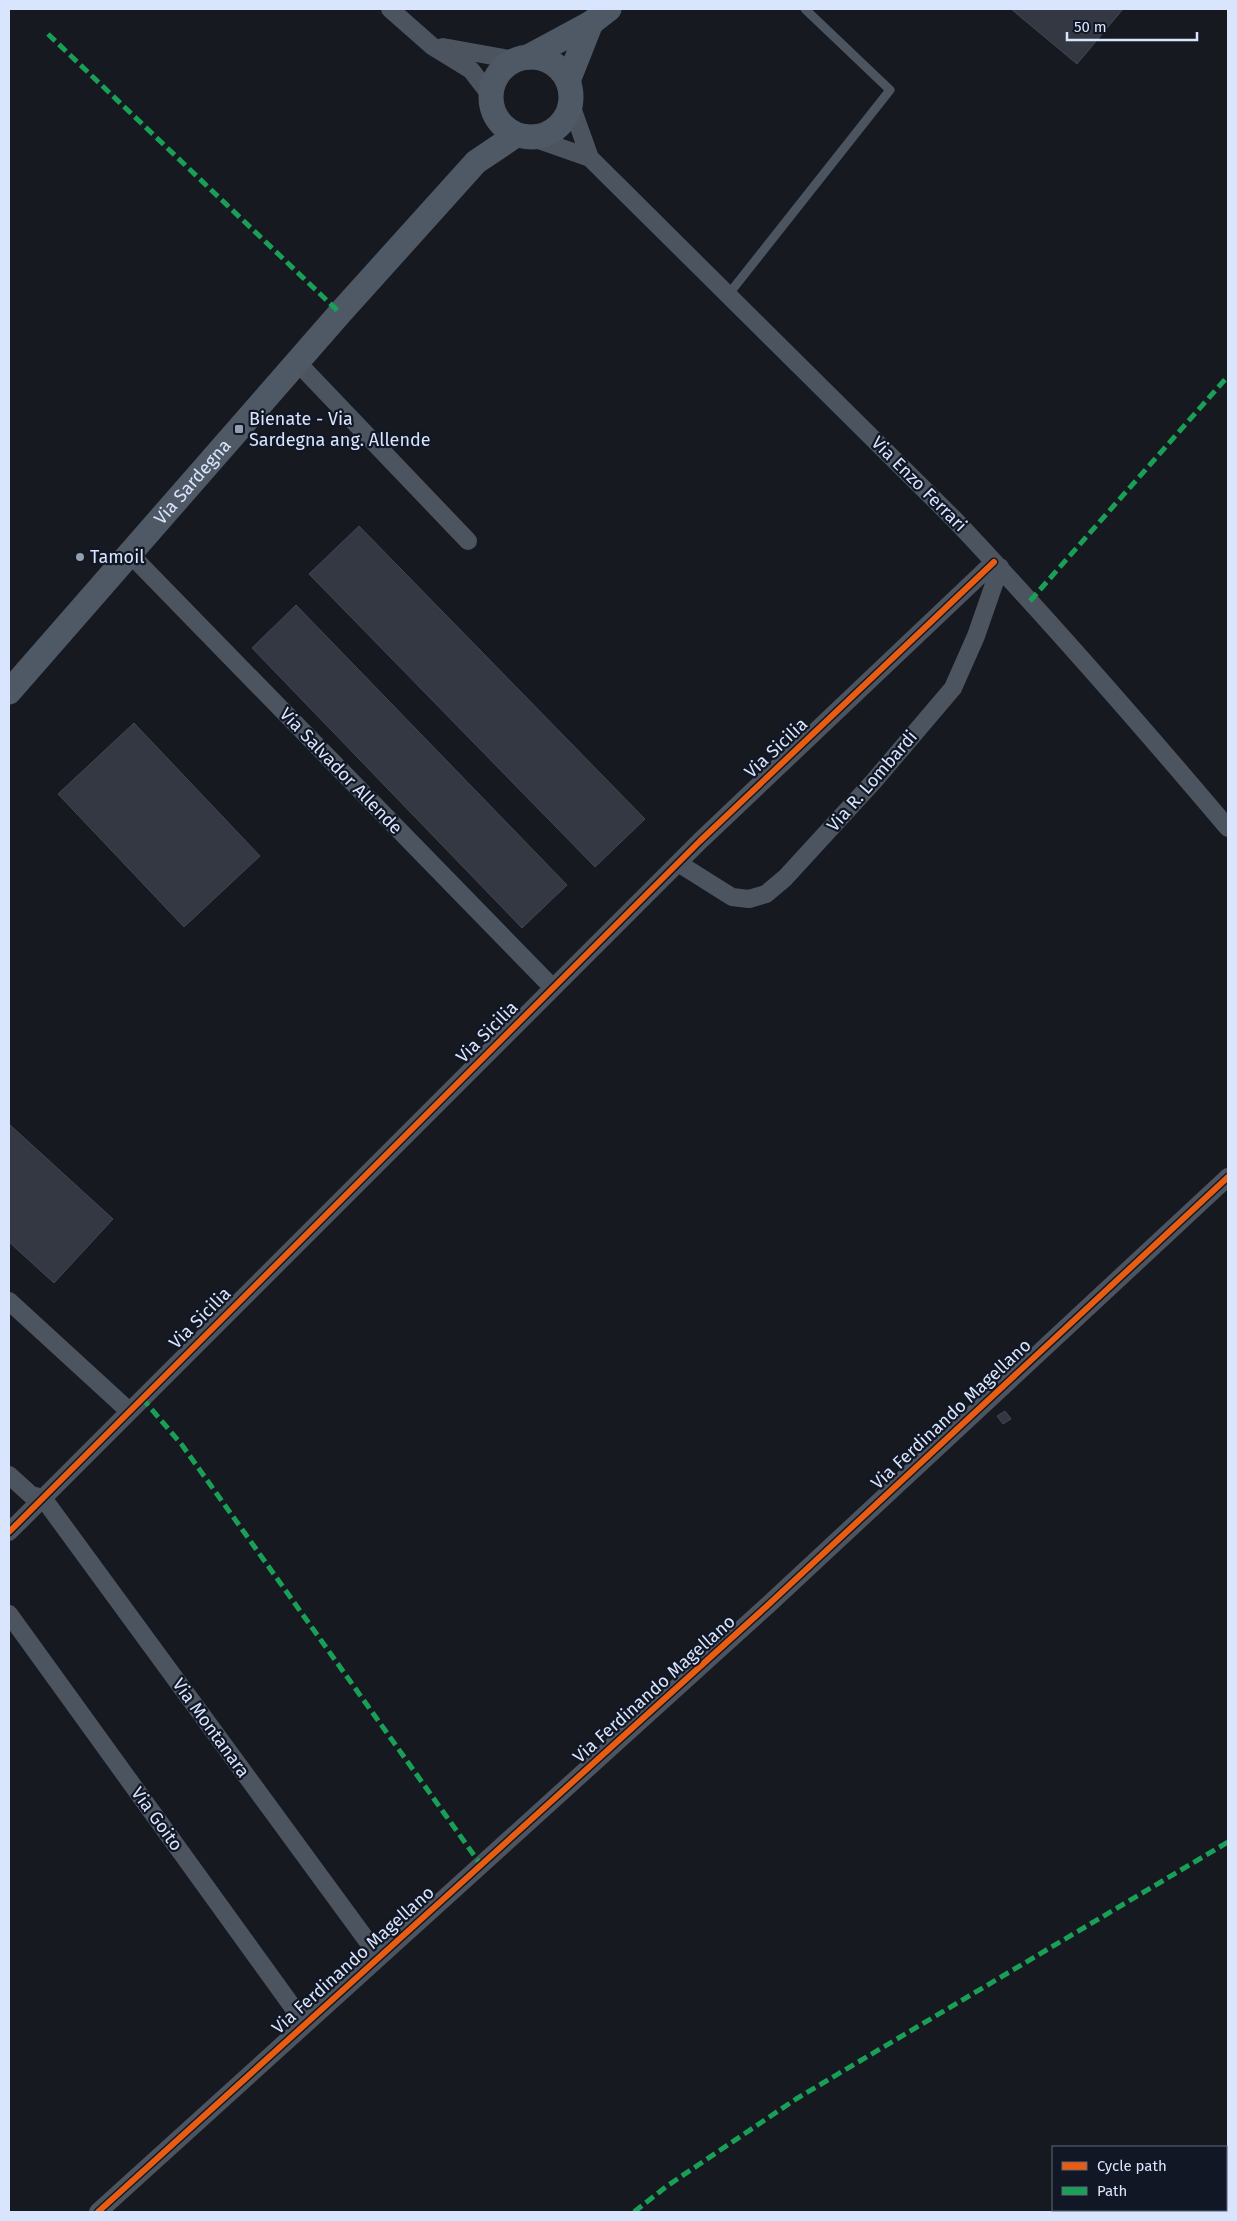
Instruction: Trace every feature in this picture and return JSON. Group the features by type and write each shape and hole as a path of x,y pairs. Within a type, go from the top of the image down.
{"street":[{"path":"390,9 432,46 471,70 506,130 525,136 547,134 561,124 569,112 569,92 560,69 546,59 522,58 432,46"},
{"path":"492,104 493,82 500,70 600,16"},
{"path":"569,92 600,16"},
{"name":"Via Enzo Ferrari","path":"569,92 590,158"},
{"name":"Via Sardegna","path":"476,162 492,104"},
{"name":"Via Enzo Ferrari","path":"525,136 590,158 997,564 1162,749 1228,828"},
{"name":"Via Sardegna","path":"9,692 297,362 476,162 525,136"},
{"path":"297,362 468,541"},
{"name":"Via Salvador Allende","path":"130,554 553,988"},
{"name":"Via R. Lombardi","path":"678,863 732,897 749,899 766,894 785,878 874,781 952,688 976,636 997,564"},
{"name":"Via Sicilia","path":"9,1532 678,863 997,564"},
{"name":"Via Ferdinando Magellano","path":"98,2212 768,1605 1227,1179"},
{"path":"9,1301 129,1411"},
{"path":"9,1475 31,1495 43,1498"},
{"name":"Via Montanara","path":"43,1498 379,1957"},
{"name":"Via Goito","path":"9,1614 305,2024"}],"lane":[{"path":"728,295 890,90 805,9"}],"building":[{"path":"1011,9 1123,9 1077,64"},
{"path":"359,526 645,819 595,867 309,574"},
{"path":"296,605 567,885 522,928 252,648"},
{"path":"134,723 260,856 184,927 58,794"},
{"path":"9,1124 113,1219 54,1283 9,1242"},
{"path":"1005,1411 1011,1419 1003,1424 997,1416"}],"marked path":[{"path":"48,34 340,313"},
{"path":"1030,601 1228,376"},
{"path":"142,1398 182,1445 481,1865"},
{"path":"634,2212 667,2186 796,2099 1228,1842"}],"cycle path":[{"path":"9,1532 700,841 994,562"},
{"path":"98,2212 768,1605 1228,1177"}],"place":[{"name":"Bienate - Via Sardegna ang. Allende","path":"239,429"},
{"name":"Tamoil","path":"80,557"}]}
